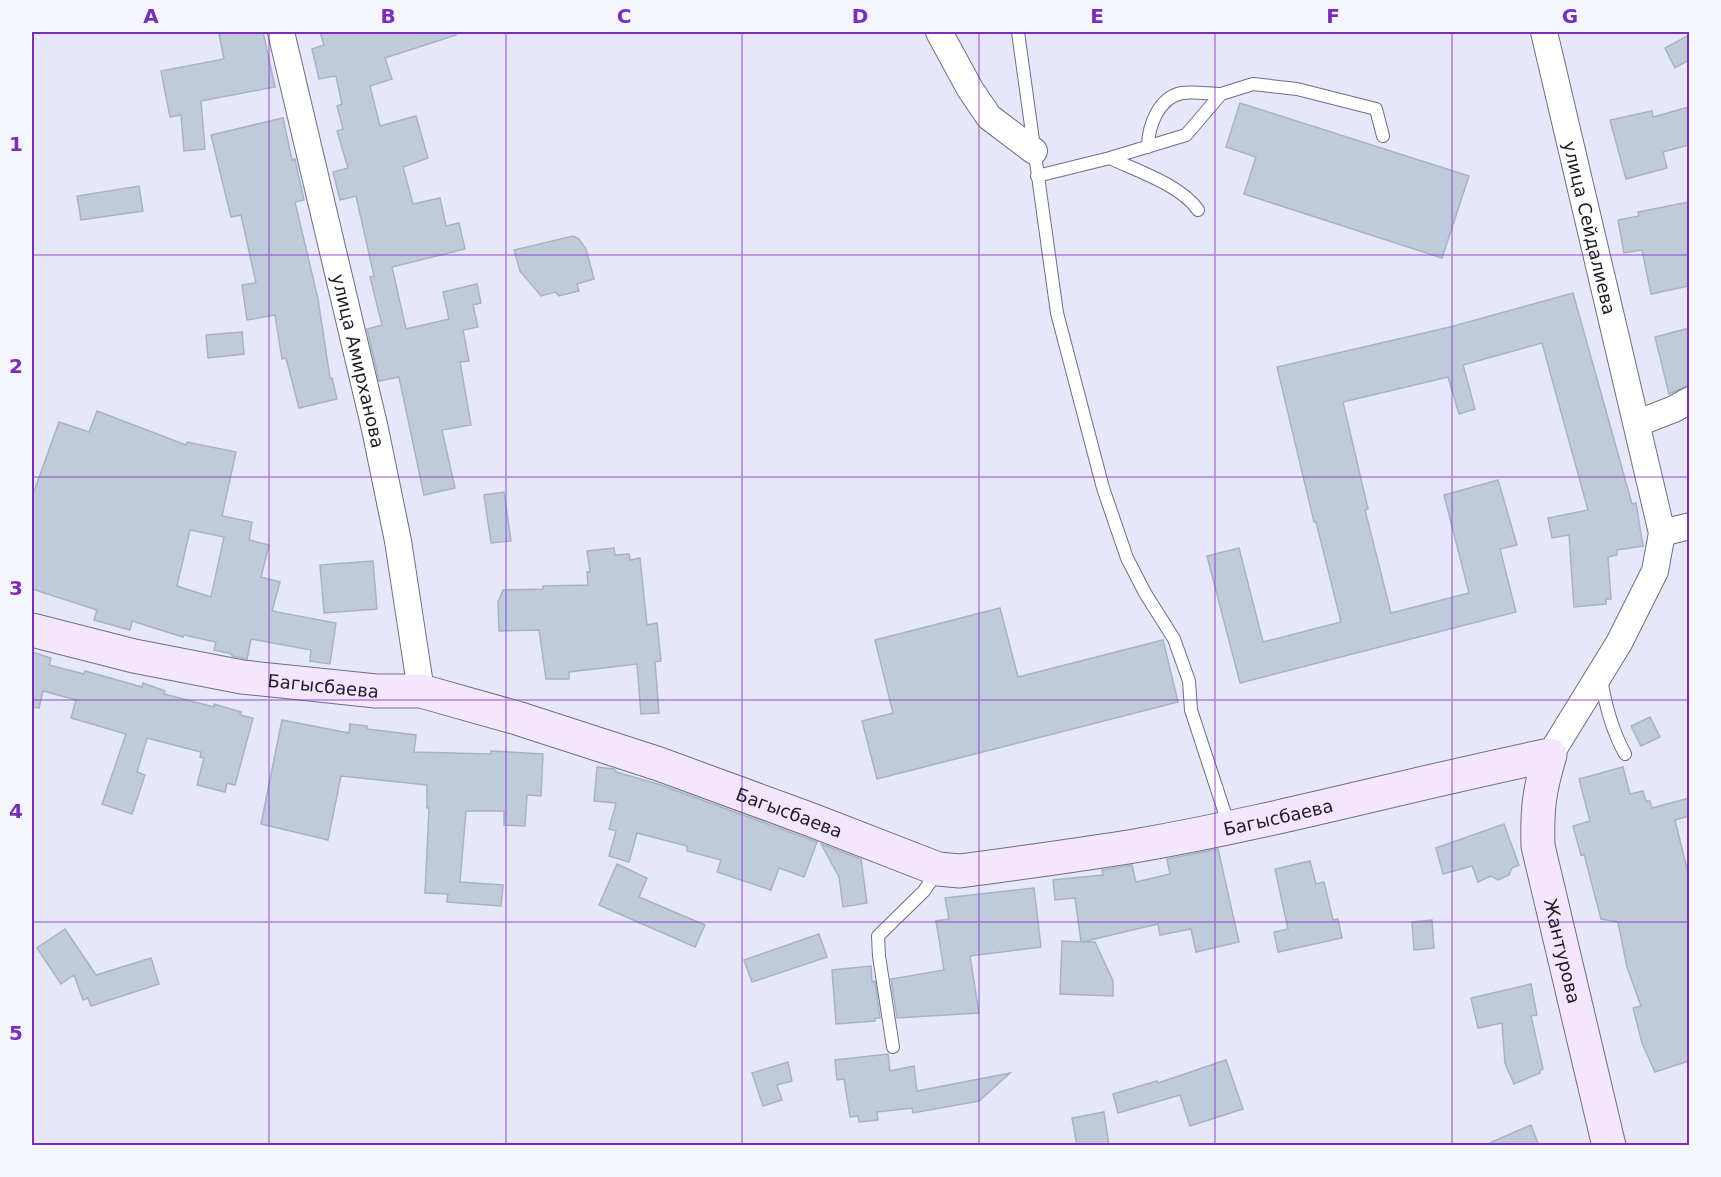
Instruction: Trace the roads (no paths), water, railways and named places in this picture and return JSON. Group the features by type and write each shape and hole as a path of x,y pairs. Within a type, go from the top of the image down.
{"street":[{"name":"улица Амирханова","path":"281,32 375,429 398,541 421,691"},
{"path":"939,32 970,89 989,117 1036,163"},
{"name":"улица Сейдалиева","path":"1545,32 1662,533 1655,571 1619,643 1550,755"},
{"path":"1638,423 1674,409 1689,400"},
{"path":"1662,533 1689,526"},
{"name":"Багысбаева","path":"32,630 134,656 242,677 376,691 421,691 517,718 659,764 938,869 960,872 1141,845 1355,800 1485,768 1550,755"},
{"name":"Жантурова","path":"1550,755 1539,790 1538,846 1609,1146"}],"lane":[{"path":"1022,32 1036,163 1057,313 1103,488 1127,558 1145,594 1174,639 1189,681 1191,710 1229,826"},
{"path":"1148,147 1148,134 1155,115 1164,104 1180,93 1221,94 1252,84 1297,89 1376,109 1383,136"},
{"path":"1036,163 1110,158 1186,135 1221,94"},
{"path":"1110,158 1174,189 1192,202 1198,210"},
{"path":"1600,674 1604,698 1615,735 1624,754"},
{"path":"893,1047 878,936 924,891 938,869"}]}
